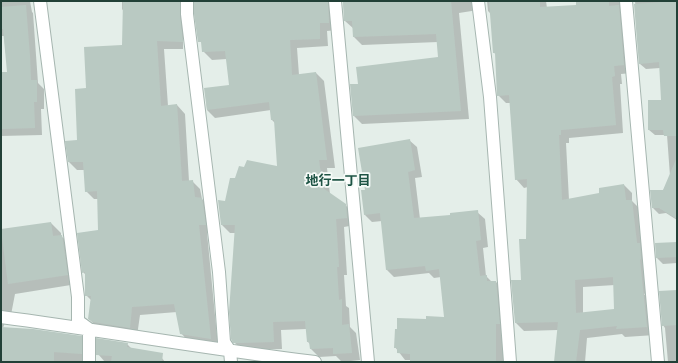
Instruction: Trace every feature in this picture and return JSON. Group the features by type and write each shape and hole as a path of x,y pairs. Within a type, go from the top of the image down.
{"street":[{"path":"40,1 78,297 78,321 89,329"},
{"path":"187,1 187,14 219,272 224,342 230,357"},
{"path":"335,1 368,362"},
{"path":"478,1 490,97 510,362"},
{"path":"626,1 658,362"},
{"path":"1,317 89,329 230,357 315,362"},
{"path":"89,329 89,362"}],"building":[{"path":"123,1 180,1 183,42 157,41 161,106 177,104 182,181 193,180 195,197 202,198 206,225 199,225 211,339 180,334 174,304 132,307 130,328 93,322 88,319 91,296 85,296 85,272 82,273 77,233 98,230 97,191 85,192 83,162 68,162 65,141 77,140 75,89 86,88 84,47 122,45"},
{"path":"194,1 328,1 329,23 320,23 320,39 290,40 292,75 316,72 327,160 319,160 323,188 346,204 347,218 336,219 339,267 337,267 339,300 342,299 342,325 349,324 352,353 333,354 333,348 310,349 309,342 307,342 305,321 273,322 274,342 233,343 231,339 229,312 235,225 221,225 218,200 225,201 230,178 235,178 239,166 244,167 247,160 277,166 274,120 271,120 269,102 207,110 204,88 229,85 225,51 202,52 201,42 198,42 194,14"},
{"path":"343,1 451,1 461,111 353,116 350,84 358,84 356,67 438,57 436,34 353,37 352,21 344,21"},
{"path":"489,1 540,1 540,7 576,5 576,1 609,1 609,6 619,5 624,65 614,66 615,76 612,77 616,125 561,130 561,135 559,135 562,200 599,193 599,188 624,184 626,200 632,200 637,243 640,243 640,260 647,327 616,329 617,326 580,330 576,362 554,362 558,322 515,323 511,280 521,280 519,239 526,239 527,179 515,180 509,95 497,96 495,53 493,53","holes":["613,277 614,309 576,313 575,280"]},
{"path":"677,1 677,136 664,136 663,130 648,130 648,100 661,100 659,62 639,64 634,4"},
{"path":"26,5 31,80 37,80 37,102 34,102 35,128 1,129 1,72 7,72 3,29 1,29 1,7"},
{"path":"410,139 415,170 408,172 414,218 450,215 450,213 478,210 481,240 476,241 480,276 487,275 487,281 496,281 500,324 496,324 496,362 410,362 410,354 397,353 397,348 394,348 397,318 426,319 426,316 444,317 439,269 426,271 425,266 386,270 380,213 364,215 361,190 365,190 358,148"},
{"path":"677,157 677,219 659,208 652,208 650,190 663,190"},
{"path":"51,222 53,236 62,235 68,275 8,284 1,229"},
{"path":"677,242 677,257 656,258 655,243"},
{"path":"677,290 677,325 662,326 659,291"},
{"path":"1,327 33,329 82,336 82,354 54,352 54,362 1,362"},
{"path":"96,338 128,343 127,347 163,353 162,362 111,362 112,356 96,355"}],"district":[{"name":"地行一丁目","path":"338,182"}]}
